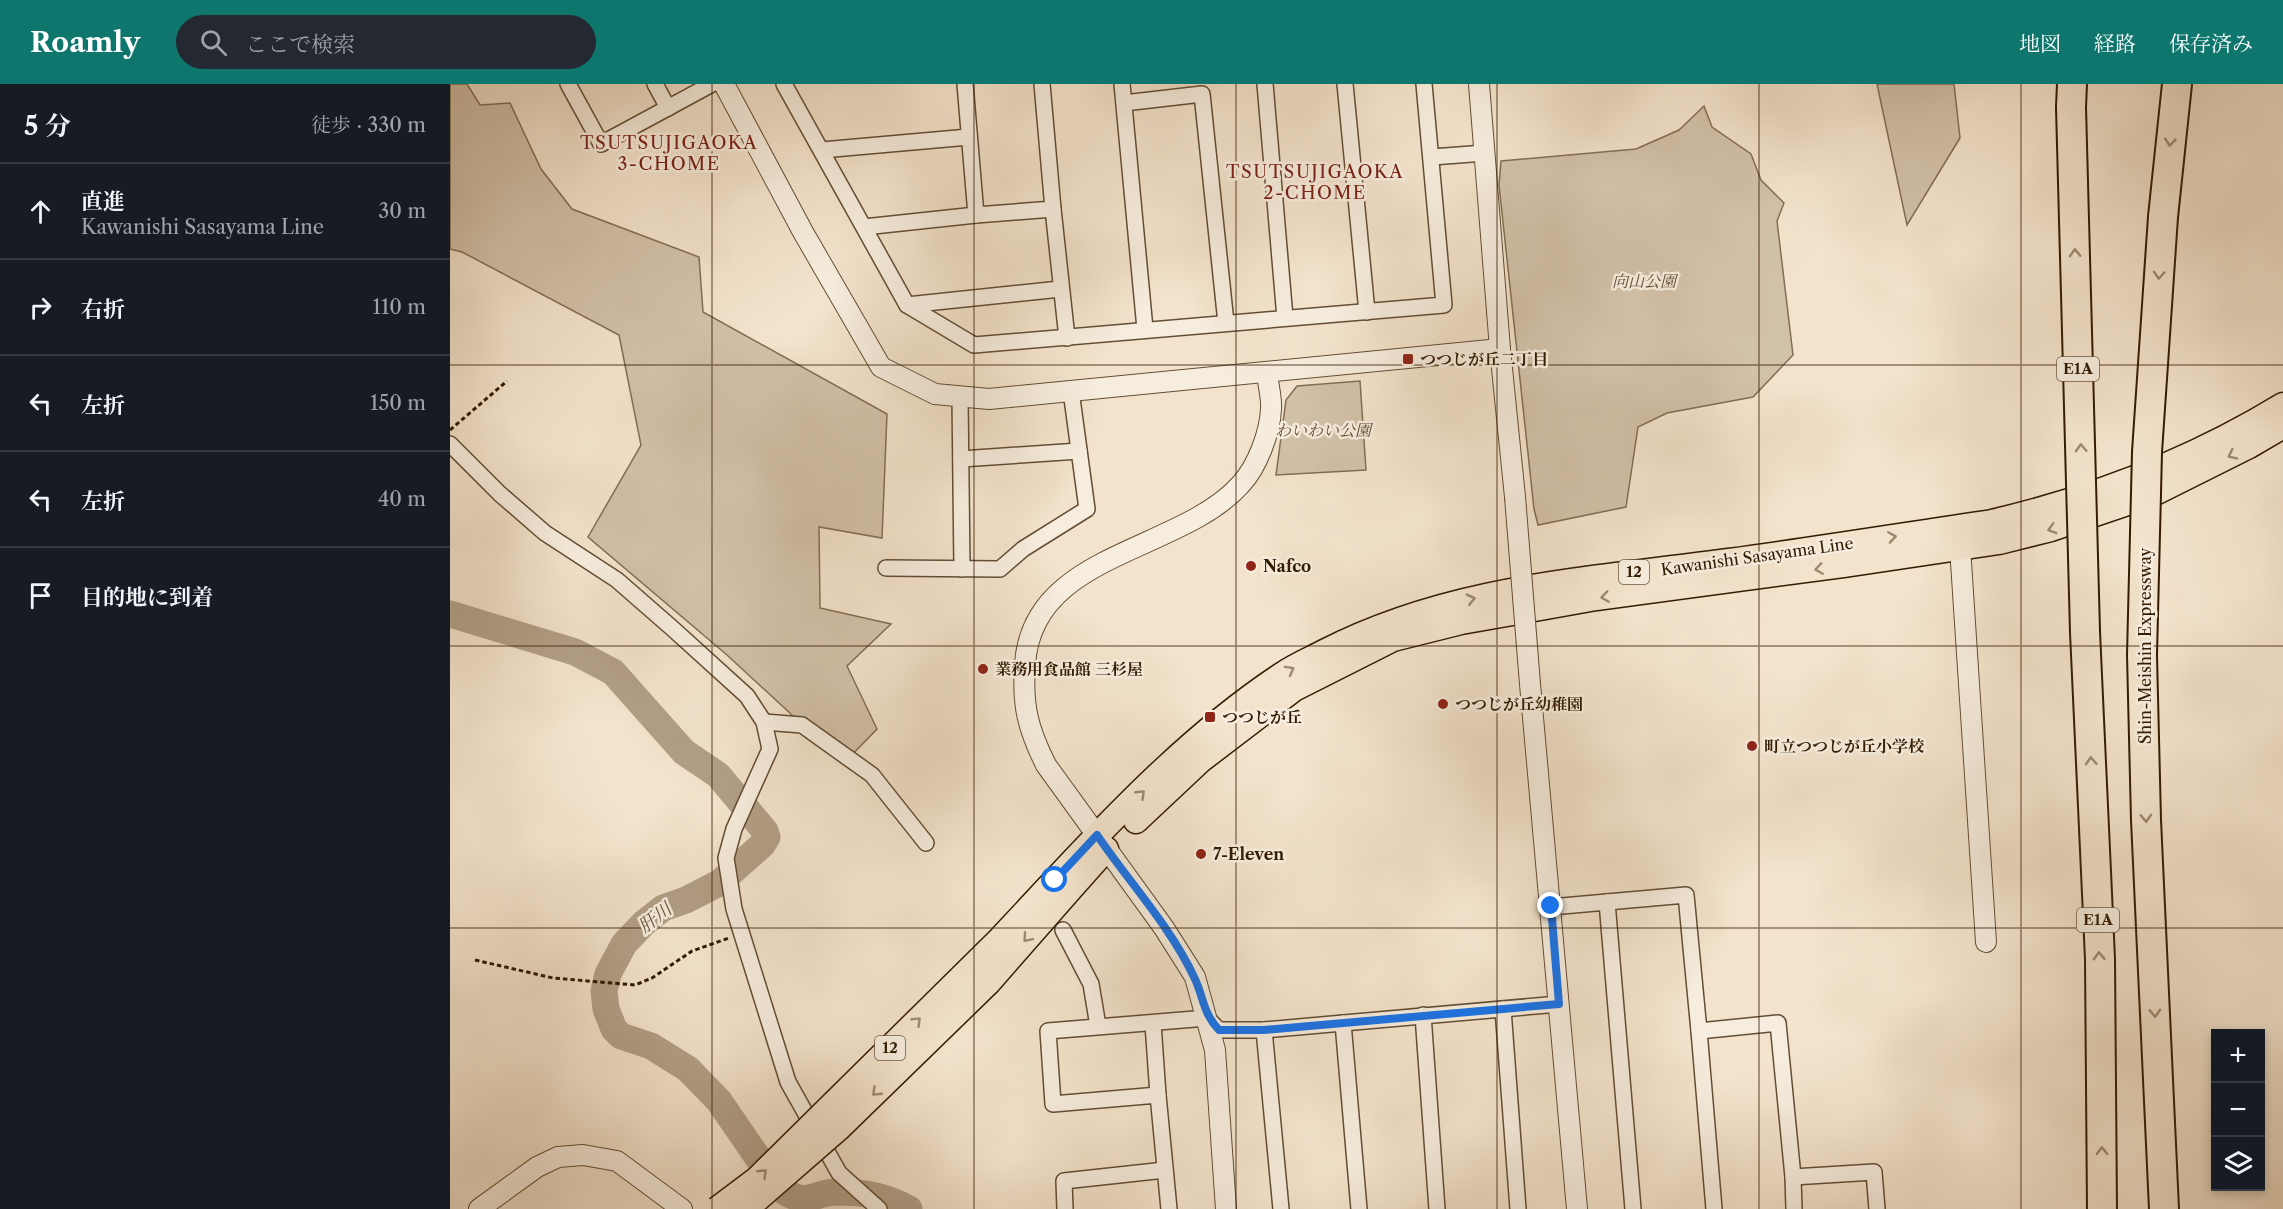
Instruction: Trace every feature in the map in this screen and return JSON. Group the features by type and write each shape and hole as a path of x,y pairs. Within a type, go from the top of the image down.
{"highway":[{"name":"Shin-Meishin Expressway","path":"2164,1209 2146,820 2142,655 2147,452 2163,217 2177,84"},
{"name":"E1A","path":"2072,96 2085,632 2100,959 2102,1209"}],"main road":[{"name":"Kawanishi Sasayama Line","path":"746,1209 839,1128 988,983 1061,887 1183,753 1284,673 1366,630 1441,606 1541,584 1740,560 1992,522 2035,512 2125,482 2235,434 2283,405"},
{"name":"Kawanishi Sasayama Line","path":"1102,842 1201,760 1294,689 1393,639 1461,622 1596,598 1999,542 2051,530 2151,495 2249,446 2283,426"},
{"name":"Kawanishi Sasayama Line","path":"717,1209 757,1179 1000,939 1061,887"}],"street":[{"path":"568,84 601,144 712,84"},
{"path":"655,84 668,108"},
{"path":"724,84 881,367 935,394 989,399 1500,350"},
{"path":"784,84 907,305 974,345 1444,305 1424,84"},
{"path":"964,84 976,214"},
{"path":"1042,84 1066,338"},
{"path":"1122,84 1145,329"},
{"path":"1265,84 1285,318"},
{"path":"1345,84 1367,312"},
{"path":"1479,84 1500,350 1515,497 1577,1209"},
{"path":"1124,103 1202,94 1226,323"},
{"path":"822,150 969,137"},
{"path":"1432,157 1485,153"},
{"path":"864,227 976,214 1053,209"},
{"path":"907,305 1060,289"},
{"path":"1226,1209 1215,1050 1195,977 1164,928 1046,765 1031,735 1023,698 1025,656 1034,628 1048,604 1081,575 1215,507 1242,484 1265,438 1271,409 1267,373"},
{"path":"886,568 1000,569 1023,549 1087,509 1071,391"},
{"path":"960,398 962,569"},
{"path":"450,444 500,494 545,532 617,580 672,628 747,696 764,722 770,749 734,829 726,858 734,909 788,1082 839,1173 879,1209"},
{"path":"961,459 1079,451"},
{"path":"1960,547 1986,942"},
{"path":"764,722 802,725 872,775 926,843"},
{"path":"1551,906 1686,895 1714,1209"},
{"path":"1607,902 1633,1209"},
{"path":"1063,930 1091,984 1098,1026"},
{"path":"1207,1018 1219,1030 1264,1030 1559,1004"},
{"path":"1503,1009 1518,1209"},
{"path":"1423,1015 1437,1209"},
{"path":"1158,1095 1053,1104 1048,1031 1207,1018"},
{"path":"1343,1023 1359,1209"},
{"path":"1699,1031 1778,1023 1794,1209"},
{"path":"1153,1024 1169,1209"},
{"path":"1264,1030 1281,1209"},
{"path":"479,1209 537,1167 558,1157 583,1155 617,1161 682,1209"},
{"path":"1065,1209 1064,1181 1165,1170"},
{"path":"1793,1177 1874,1172 1877,1209"}],"path":[{"path":"450,430 507,381"},
{"path":"475,960 553,978 635,985 652,978 692,951 742,934"}],"green space":[{"path":"450,84 467,84 480,105 510,103 541,169 572,209 699,257 703,312 887,414 882,538 819,527 820,608 891,624 847,666 877,729 844,763 727,655 588,537 641,445 619,335 462,252 450,249"},
{"path":"1877,84 1954,84 1960,138 1907,225"},
{"name":"向山公園","path":"1704,106 1712,127 1751,154 1761,180 1784,203 1777,221 1793,355 1753,397 1667,413 1638,427 1626,507 1538,525 1534,509 1499,185 1501,161 1636,149 1679,130"},
{"name":"わいわい公園","path":"1360,381 1366,470 1276,475 1286,400 1297,386"}],"waterway":[{"name":"肝川","path":"450,614 575,652 613,672 684,752 718,775 765,831 767,837 762,845 719,883 686,900 663,908 644,923 624,944 608,974 604,991 606,1009 614,1029 621,1036 651,1046 688,1069 719,1101 778,1187 788,1194 802,1199 837,1192 866,1194 892,1201 909,1209"}],"place":[{"name":"つつじが丘二丁目","path":"1408,359"},
{"name":"Nafco","path":"1251,566"},
{"name":"業務用食品館 三杉屋","path":"983,669"},
{"name":"つつじが丘幼稚園","path":"1443,704"},
{"name":"つつじが丘","path":"1210,717"},
{"name":"町立つつじが丘小学校","path":"1752,746"},
{"name":"7-Eleven","path":"1201,854"}],"district":[{"name":"TSUTSUJIGAOKA 3-CHOME","path":"669,153"},
{"name":"TSUTSUJIGAOKA 2-CHOME","path":"1315,182"}],"route":[{"path":"1055,880 1097,835 1164,928 1195,977 1207,1018 1219,1030 1264,1030 1559,1004 1551,906"}]}
